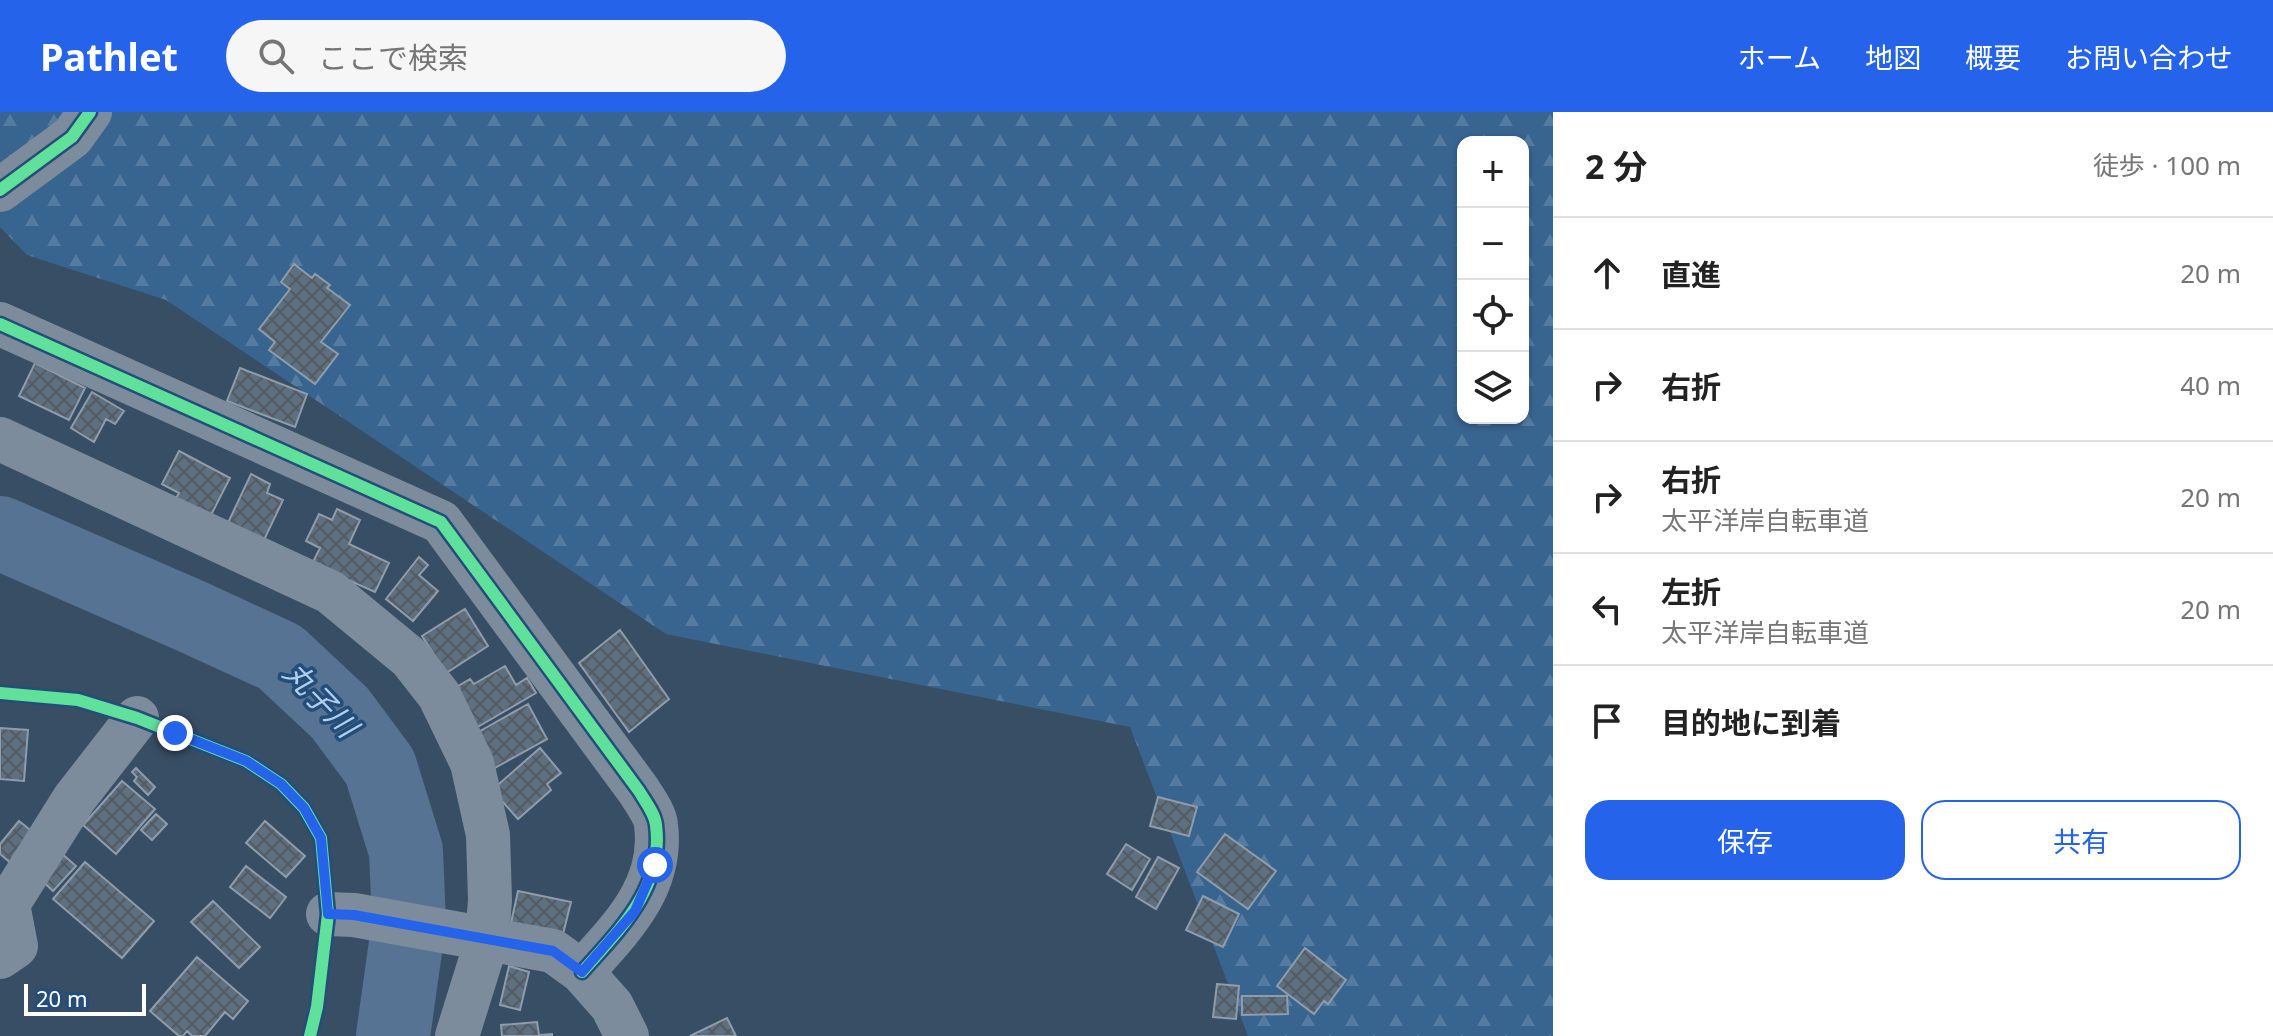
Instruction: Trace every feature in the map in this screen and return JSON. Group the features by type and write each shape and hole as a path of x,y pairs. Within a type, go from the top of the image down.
{"street":[{"path":"0,190 72,137 90,112"},
{"path":"0,324 441,522 639,791 656,822 655,865 635,911 582,972"},
{"path":"0,439 330,592 410,658 439,695 472,763 488,835 490,900 457,1036"},
{"path":"0,957 16,946 8,904 74,799 137,718"},
{"path":"341,914 553,951 582,972 612,1006 627,1036"}],"green space":[{"path":"0,112 1553,112 1553,1036 1248,1036 1130,727 666,634 166,300 27,255 0,227"}],"building":[{"path":"294,264 312,278 315,274 330,285 327,288 350,305 321,342 338,354 315,384 269,350 275,342 259,329 290,289 281,282"},
{"path":"35,363 85,388 69,420 19,396"},
{"path":"240,368 307,394 295,427 227,401"},
{"path":"92,392 124,411 115,424 106,419 94,442 71,428"},
{"path":"179,451 230,478 210,517 175,500 179,493 162,484"},
{"path":"251,474 270,484 267,493 283,500 263,542 227,525"},
{"path":"337,509 360,520 349,544 389,563 375,592 312,564 320,548 306,541 319,514 332,520"},
{"path":"419,557 428,565 419,575 438,591 413,621 386,599"},
{"path":"465,609 488,646 446,673 422,636"},
{"path":"620,630 669,699 629,732 579,663"},
{"path":"505,666 516,685 527,678 536,693 476,728 453,689 470,679 474,684"},
{"path":"528,704 547,739 493,769 473,735"},
{"path":"0,728 28,730 24,781 0,779"},
{"path":"540,748 561,773 547,784 551,790 518,819 492,790"},
{"path":"136,768 155,787 148,795 134,781 137,777 132,772"},
{"path":"122,781 155,809 116,854 83,825"},
{"path":"1158,797 1197,807 1189,836 1150,826"},
{"path":"156,814 167,824 152,840 141,830"},
{"path":"19,821 44,841 19,870 0,854 0,844"},
{"path":"265,821 305,856 286,877 246,843"},
{"path":"1225,834 1276,871 1248,909 1197,872"},
{"path":"1126,844 1150,859 1132,890 1107,874"},
{"path":"60,852 76,866 53,891 38,877"},
{"path":"1158,857 1179,868 1156,909 1136,897"},
{"path":"85,862 154,921 122,958 53,899"},
{"path":"246,866 286,897 270,918 230,887"},
{"path":"518,891 571,902 563,934 511,923"},
{"path":"1203,896 1239,914 1223,947 1186,930"},
{"path":"213,901 260,947 239,968 191,922"},
{"path":"1305,948 1346,980 1328,1004 1324,1001 1314,1014 1277,986"},
{"path":"197,957 248,1001 233,1019 225,1012 205,1036 192,1036 187,1031 179,1036 150,1011"},
{"path":"509,966 529,972 520,1010 500,1005"},
{"path":"1217,984 1239,986 1236,1019 1213,1017"},
{"path":"1242,996 1287,996 1288,1014 1242,1015"},
{"path":"727,1018 736,1036 690,1036"},
{"path":"537,1022 539,1035 552,1036 502,1036 501,1025"}],"waterway":[{"name":"丸子川","path":"0,533 280,657 340,713 380,767 406,851 409,922 393,1036"}],"cycle path":[{"path":"0,190 72,137 90,112"},
{"path":"0,324 441,522 639,791 655,821 657,848 646,888 624,923 582,972"},
{"path":"0,693 78,700 137,718 246,761 281,784 304,808 321,838 328,914 317,1007 310,1036"}],"route":[{"path":"175,733 246,761 281,784 304,808 321,838 328,914 354,915 553,951 582,972 635,911 655,865"}]}
